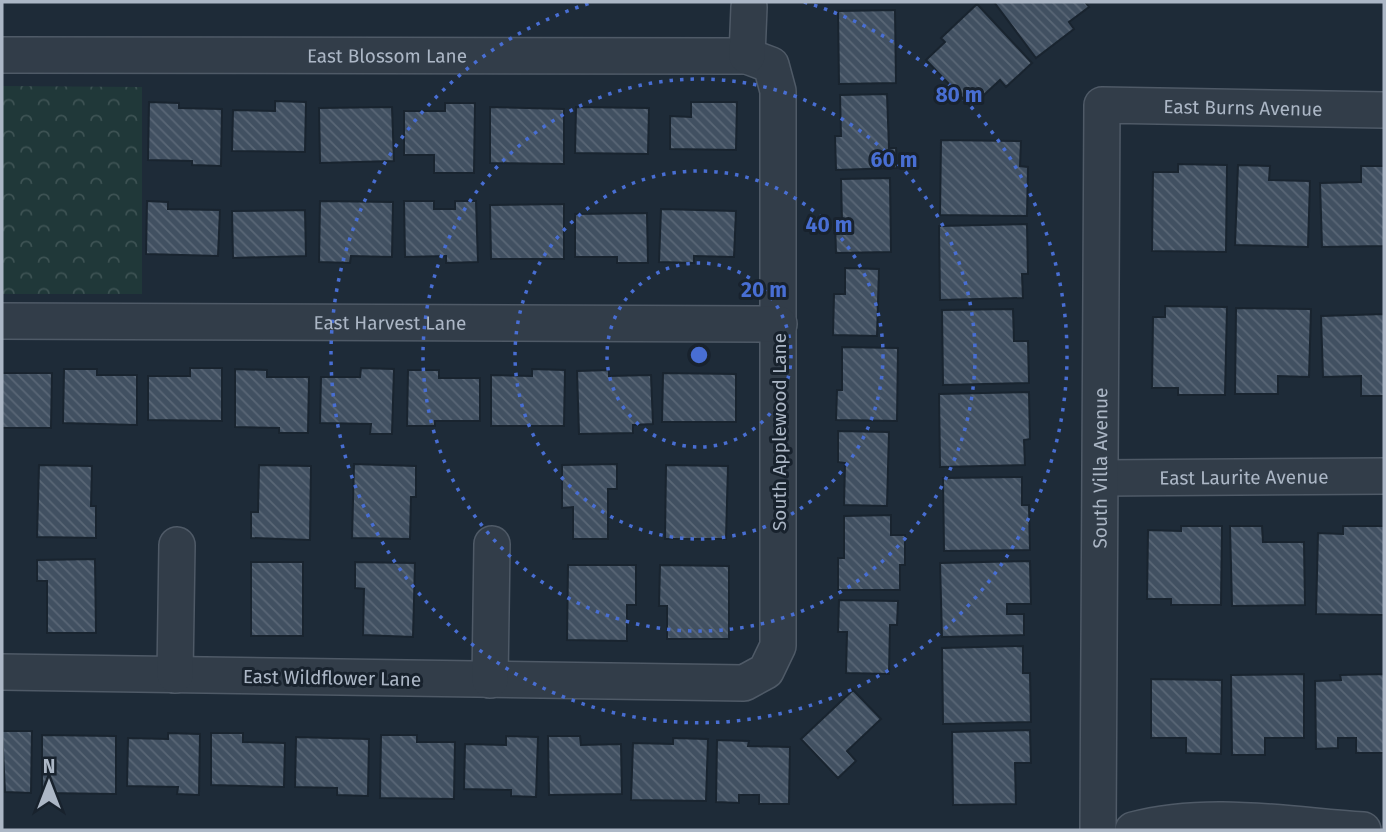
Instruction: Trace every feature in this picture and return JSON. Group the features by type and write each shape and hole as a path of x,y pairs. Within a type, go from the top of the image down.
{"street":[{"name":"South Applewood Lane","path":"750,6 759,61 778,91 778,646 766,671"},
{"name":"East Blossom Lane","path":"2,55 759,61"},
{"name":"East Burns Avenue","path":"1102,105 1384,110"},
{"name":"South Villa Avenue","path":"1098,830 1102,105"},
{"name":"East Harvest Lane","path":"2,321 779,324"},
{"name":"East Laurite Avenue","path":"1102,478 1384,476"},
{"path":"490,680 492,544"},
{"path":"175,675 177,545"},
{"name":"East Wildflower Lane","path":"2,672 744,683 766,671"},
{"path":"1133,830 1153,825 1220,820 1363,830"}],"green space":[{"path":"2,86 142,87 142,294 2,294"}],"building":[{"path":"994,2 1085,2 1089,7 1069,22 1074,29 1036,58"},
{"path":"977,4 1032,63 1006,87 1000,80 971,107 926,60 945,42 941,38"},
{"path":"895,10 896,83 839,84 838,11"},
{"path":"887,94 889,148 896,148 897,168 836,170 835,136 841,136 840,95"},
{"path":"275,101 306,102 305,152 232,151 233,110 275,111"},
{"path":"149,102 179,103 179,108 222,109 221,166 192,165 192,161 148,160"},
{"path":"691,102 737,102 736,150 670,149 670,116 691,117"},
{"path":"445,103 475,103 474,173 434,173 434,155 404,155 404,111 445,111"},
{"path":"392,107 394,161 320,163 319,108"},
{"path":"490,107 564,109 564,164 490,163"},
{"path":"576,107 649,108 648,154 575,153"},
{"path":"941,140 1021,141 1020,166 1028,167 1027,216 940,215"},
{"path":"1178,164 1227,165 1226,252 1152,251 1153,172 1178,172"},
{"path":"1238,165 1270,166 1269,180 1310,181 1308,247 1235,245"},
{"path":"1361,166 1384,166 1384,246 1322,247 1320,183 1361,182"},
{"path":"890,178 891,252 836,253 835,222 842,221 841,179"},
{"path":"147,201 168,202 168,209 220,210 218,256 146,254"},
{"path":"320,201 393,202 392,257 351,256 350,263 319,262"},
{"path":"404,201 434,201 434,209 455,209 455,201 476,201 478,262 446,263 446,256 405,257"},
{"path":"564,204 564,259 491,259 490,205"},
{"path":"661,209 736,211 734,257 694,256 694,263 659,262"},
{"path":"305,210 306,256 233,258 232,211"},
{"path":"647,213 648,263 617,263 617,257 575,257 575,214"},
{"path":"1027,224 1028,274 1022,274 1023,298 940,300 939,226"},
{"path":"845,268 879,269 877,336 833,335 834,294 845,294"},
{"path":"1165,306 1227,307 1225,395 1178,395 1178,388 1152,388 1153,317 1165,317"},
{"path":"1236,308 1311,309 1309,377 1278,376 1278,394 1235,394"},
{"path":"1013,309 1014,341 1028,341 1029,383 943,385 942,310"},
{"path":"1384,314 1384,396 1361,396 1361,376 1323,377 1321,316"},
{"path":"842,347 898,348 897,421 836,420 837,390 842,390"},
{"path":"190,368 222,368 222,421 148,420 148,376 190,376"},
{"path":"361,368 394,369 392,434 370,434 371,424 320,423 321,377 360,377"},
{"path":"64,369 97,369 97,375 137,375 137,425 63,423"},
{"path":"235,369 267,370 267,377 309,377 308,433 279,433 279,428 235,427"},
{"path":"532,369 565,370 564,426 491,426 491,375 532,376"},
{"path":"408,370 439,370 439,378 480,378 480,421 435,421 435,426 407,426"},
{"path":"609,370 609,376 651,375 653,424 633,425 633,433 579,434 577,371"},
{"path":"2,373 52,373 51,428 2,428"},
{"path":"663,373 736,374 736,422 662,422"},
{"path":"1029,392 1030,439 1024,440 1025,465 940,467 939,394"},
{"path":"838,431 889,432 887,506 844,505 845,463 838,462"},
{"path":"354,464 416,466 416,497 411,497 410,539 352,538"},
{"path":"617,464 617,489 608,489 608,539 573,539 573,507 562,508 562,465"},
{"path":"39,465 92,466 91,506 96,506 96,538 37,537"},
{"path":"259,465 311,466 310,540 251,538 251,512 258,512"},
{"path":"666,465 728,466 726,539 665,539"},
{"path":"1022,477 1022,505 1029,505 1030,550 944,551 943,478"},
{"path":"891,515 891,535 905,535 905,565 900,565 900,590 838,590 838,558 844,558 844,516"},
{"path":"1181,526 1222,526 1221,605 1171,605 1171,599 1147,599 1148,530 1181,531"},
{"path":"1230,526 1262,526 1263,542 1304,542 1305,605 1232,606"},
{"path":"1343,526 1384,526 1384,615 1316,614 1318,533 1343,534"},
{"path":"95,559 96,633 47,633 47,581 37,581 37,560"},
{"path":"1030,561 1031,604 1007,604 1007,614 1024,614 1024,635 942,637 940,563"},
{"path":"251,562 303,562 303,636 251,636"},
{"path":"355,562 415,563 413,637 363,635 364,589 355,588"},
{"path":"568,565 636,565 636,605 627,605 627,641 567,640"},
{"path":"660,565 729,566 729,639 667,639 667,606 659,606"},
{"path":"839,600 898,601 897,625 890,625 889,674 846,673 847,632 838,632"},
{"path":"1023,646 1023,673 1030,673 1031,722 943,724 942,648"},
{"path":"1304,674 1304,738 1265,738 1265,755 1232,755 1231,675"},
{"path":"1384,674 1384,753 1356,753 1356,738 1338,738 1338,748 1316,749 1315,681 1341,680 1340,675"},
{"path":"1151,679 1222,680 1221,754 1186,753 1186,738 1151,738"},
{"path":"853,690 881,719 847,751 856,761 838,778 801,739"},
{"path":"1030,730 1031,763 1015,763 1016,804 953,805 952,732"},
{"path":"2,731 32,731 31,793 5,792"},
{"path":"168,733 200,734 199,795 177,794 178,787 127,786 128,738 168,739"},
{"path":"211,733 243,733 243,742 285,743 284,787 211,785"},
{"path":"42,735 116,736 116,794 42,793"},
{"path":"381,735 417,735 417,742 455,742 454,799 380,798"},
{"path":"506,736 538,737 536,797 511,796 511,790 464,789 465,744 506,745"},
{"path":"548,736 580,736 581,745 621,744 622,794 549,795"},
{"path":"296,737 369,739 368,796 337,795 337,788 295,787"},
{"path":"673,738 708,739 706,801 631,800 633,743 673,744"},
{"path":"717,740 749,741 748,746 790,747 789,804 759,804 759,795 739,795 739,803 716,802"}]}
